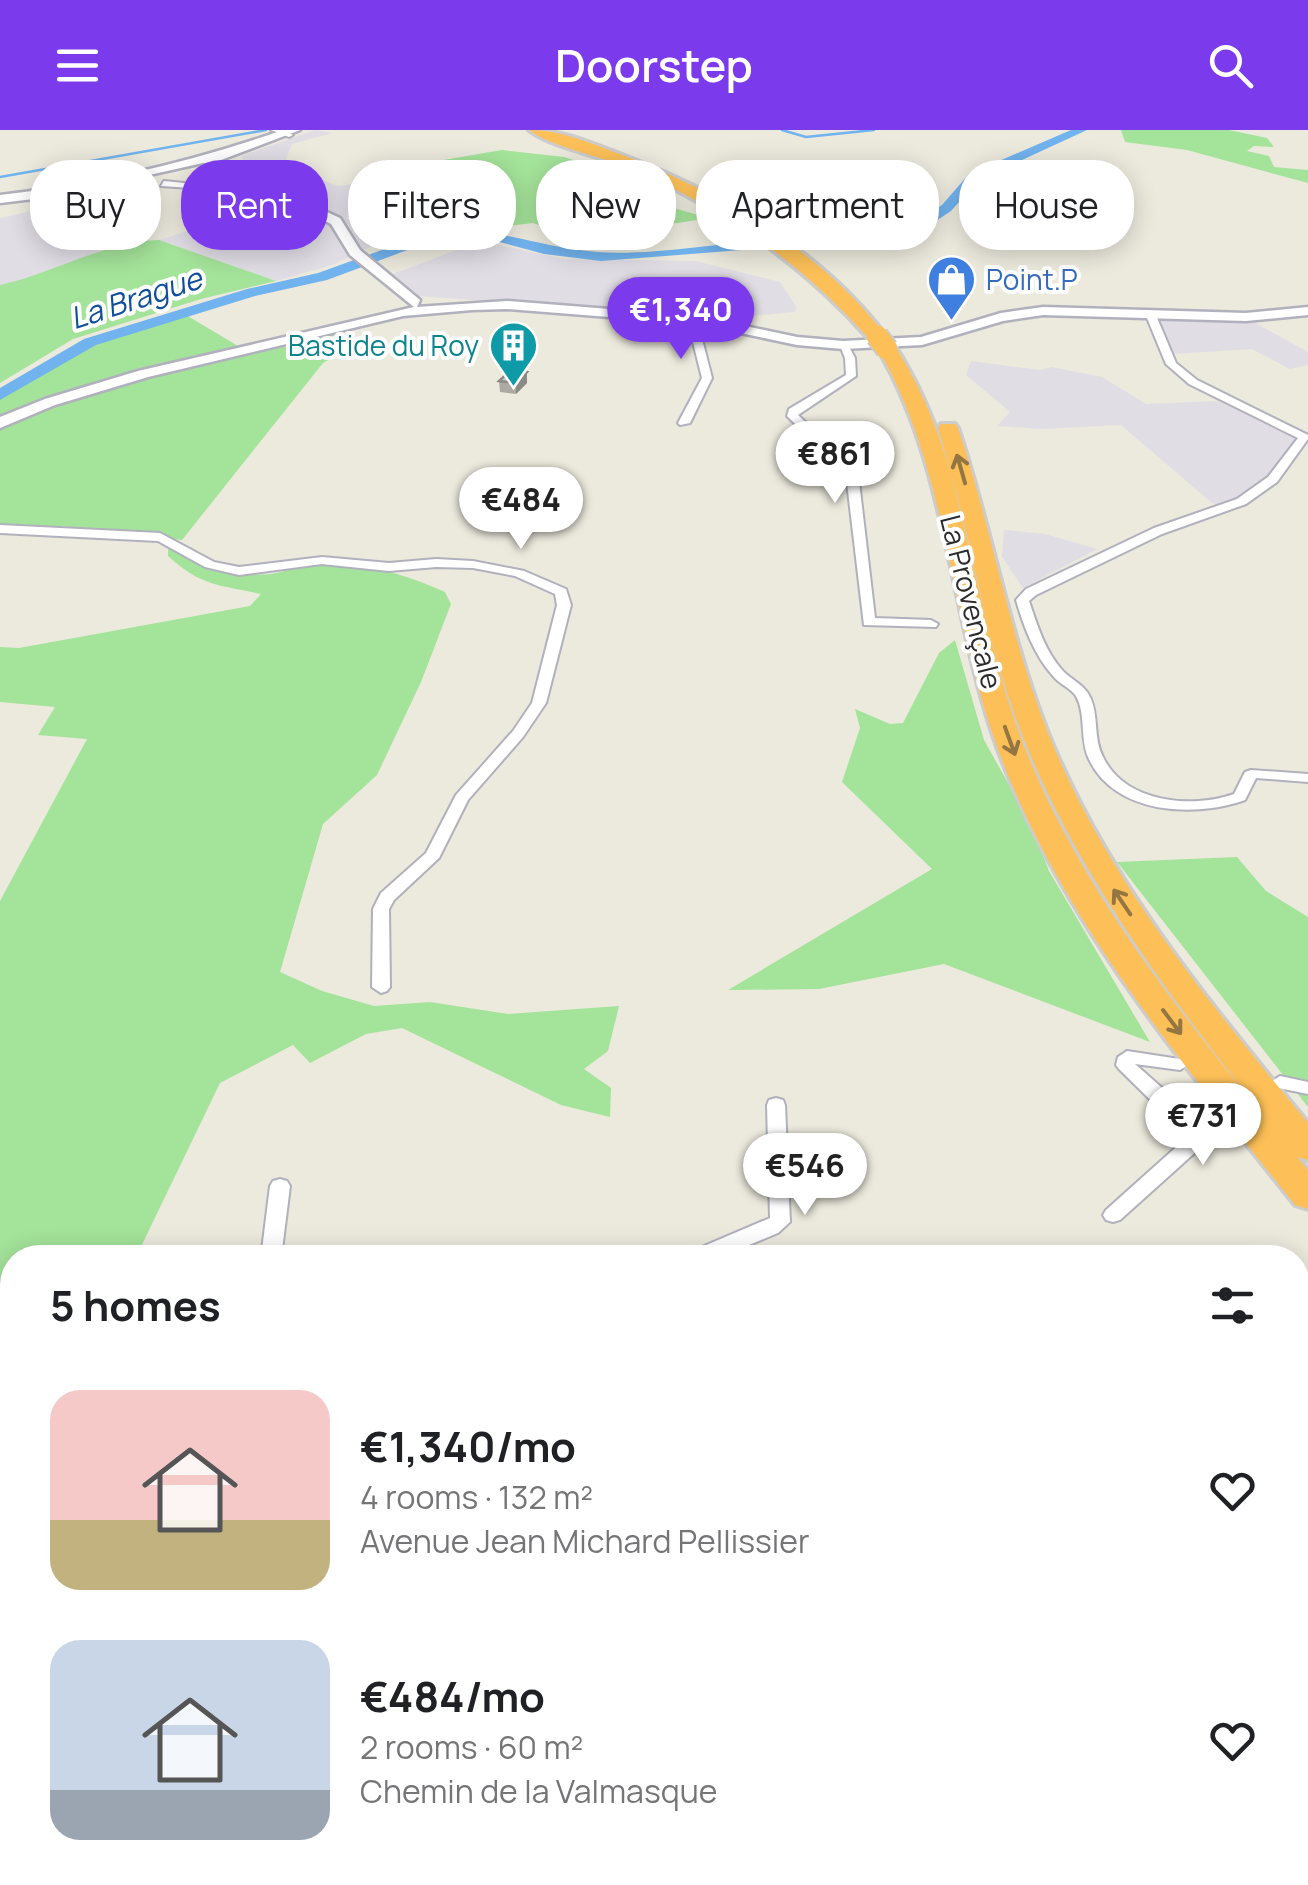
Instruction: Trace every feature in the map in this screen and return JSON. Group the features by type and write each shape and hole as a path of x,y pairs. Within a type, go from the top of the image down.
{"highway":[{"name":"La Provençale","path":"536,130 662,176 696,193"},
{"name":"La Provençale","path":"560,130 696,184"},
{"name":"La Provençale","path":"800,250 892,342 934,393 954,444 1023,700 1068,810 1114,889 1178,983 1308,1147"},
{"name":"La Provençale","path":"892,342 926,428 988,675 1028,788 1116,944 1180,1034 1308,1195"}],"street":[{"path":"223,160 285,132 306,130"},
{"path":"230,160 285,132"},
{"path":"0,199 181,169"},
{"path":"164,184 181,185"},
{"path":"328,218 336,222 355,252 409,305"},
{"path":"0,423 106,384 356,324 409,305 507,305 716,322 797,341 843,346 922,341 1001,317 1043,311 1246,316 1308,310"},
{"path":"1150,313 1171,364 1193,382 1304,437 1285,470 1256,494 1213,516 1159,531 1031,592 1022,600 1025,610 1059,676 1083,696 1098,764 1122,786 1146,798 1200,808 1223,805 1240,797 1250,774 1308,778"},
{"path":"684,424 706,378 698,338 716,322"},
{"path":"843,346 850,358 851,376 793,410 792,416 852,473 870,622 931,624"},
{"path":"0,529 160,537 184,546 197,559 223,570 253,573 311,562 391,567 446,562 473,565 517,573 561,592 564,605 539,702 518,734 461,798 432,854 387,896 381,908 380,986"},
{"path":"1113,1215 1192,1144 1195,1132 1187,1120 1133,1075 1125,1065 1127,1056 1180,1064"},
{"path":"1280,1082 1308,1088"},
{"path":"725,1245 762,1234 780,1222 776,1104"},
{"path":"273,1245 280,1186"}],"shaded area":[{"path":"315,130 332,133 292,144 286,160 243,160 241,156"},
{"path":"328,182 348,184 348,250 364,250 332,265 276,281 188,250 328,250"},
{"path":"30,211 30,250 103,250 27,279 0,285 0,218"},
{"path":"181,233 181,248 161,241"},
{"path":"516,249 564,259 695,261 780,282 797,308 794,312 720,319 419,296 393,274 456,250"},
{"path":"1157,316 1248,319 1308,352 1308,365 1290,369 1252,349 1172,354"},
{"path":"971,361 1040,370 1051,367 1102,377 1146,404 1218,401 1296,439 1288,457 1265,482 1225,506 1212,503 1121,425 1041,429 997,426 1010,412 966,375"},
{"path":"1004,530 1045,534 1097,549 1023,588 1002,557"}],"green space":[{"path":"1121,130 1229,130 1267,138 1274,147 1254,146 1247,151 1269,156 1274,167 1308,170 1308,183 1187,150 1125,142"},
{"path":"502,150 573,160 536,160 536,224 516,225 516,160 444,160"},
{"path":"676,208 696,214 696,220 676,223"},
{"path":"161,241 276,281 201,299 73,339 0,383 0,285 98,252 161,250"},
{"path":"186,315 243,349 102,382 0,418 0,399 90,345"},
{"path":"334,332 333,357 323,363 182,540 61,526 0,527 0,427 119,383"},
{"path":"168,541 204,560 245,573 271,574 324,563 356,565 445,592 451,604 421,682 377,775 323,824 280,972 322,991 374,1006 430,1002 508,1014 619,1006 608,1051 584,1069 611,1088 610,1117 561,1105 402,1028 366,1034 310,1063 293,1045 220,1083 142,1245 0,1245 0,901 87,739 38,735 55,707 0,702 0,647 19,648 250,606 261,594 212,583 191,574 168,556"},
{"path":"955,640 984,740 1031,824 1049,871 1150,1042 944,964 819,989 728,990 932,869 842,782 860,728 855,709 890,724 903,723 939,653"},
{"path":"1237,857 1266,891 1308,917 1308,1107 1117,862"}],"building":[{"path":"512,369 527,372 516,383 499,381"}],"waterway":[{"path":"0,177 266,130"},
{"path":"782,130 806,137 874,130"},
{"name":"La Brague","path":"939,213 974,177 1081,130"},
{"name":"La Brague","path":"0,395 90,342 252,292 322,277 443,232 477,232 544,250 601,257 696,250"}],"place":[{"name":"Point.P","path":"951,322"},
{"name":"Bastide du Roy","path":"514,388"}]}
